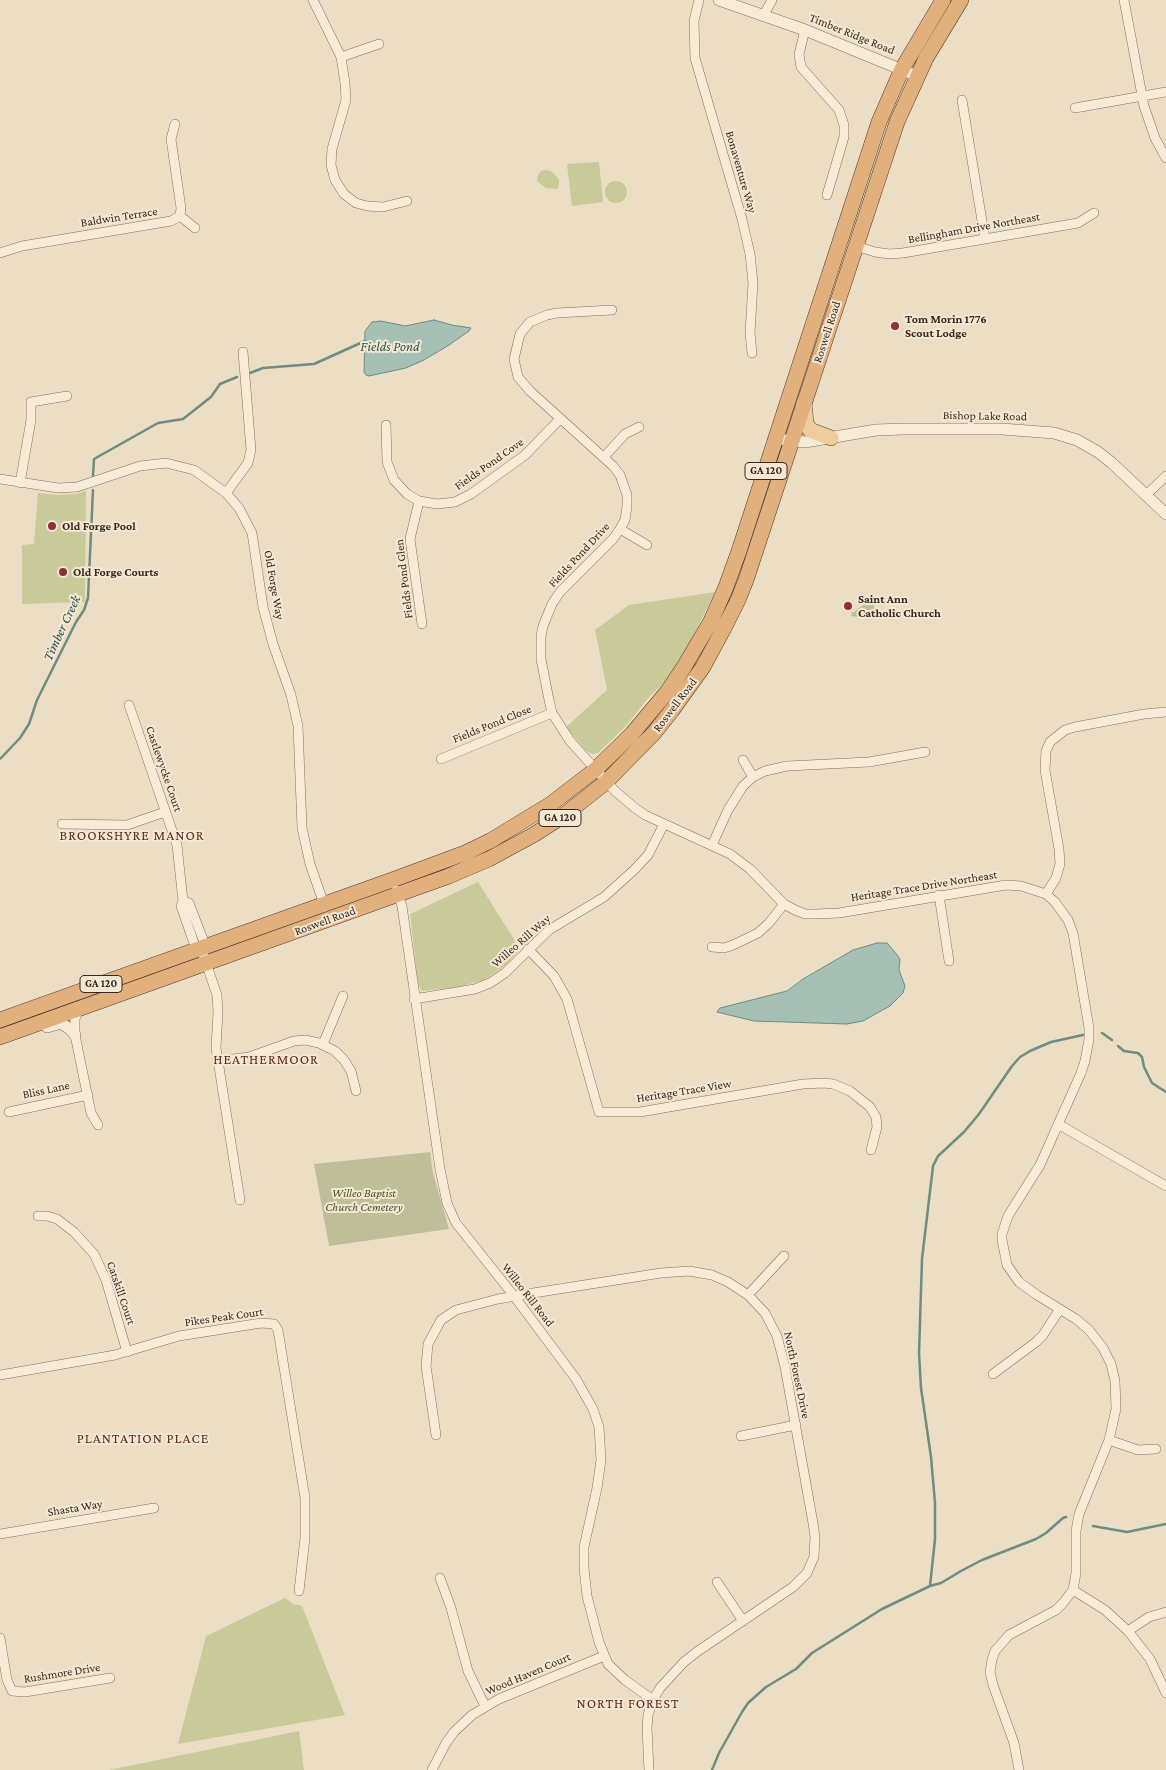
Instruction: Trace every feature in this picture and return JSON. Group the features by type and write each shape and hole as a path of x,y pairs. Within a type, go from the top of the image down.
{"highway":[{"name":"Roswell Road","path":"0,1020 324,905 469,868 511,848 563,816 606,782 649,738 689,688 720,635 746,580 784,439 879,122 902,69 943,0"},
{"name":"Roswell Road","path":"3,1036 330,919 395,888 490,841 552,804 595,770 632,734 668,691 711,621 784,439 804,403 896,122 936,40 962,0"}],"main road":[{"path":"804,403 806,423 810,430 831,438"}],"street":[{"path":"313,0 341,57 345,83 346,100 332,149 331,165 334,180 344,194 356,203 383,207 408,201"},
{"name":"Bonaventure Way","path":"699,0 694,22 695,58 742,219 750,254 753,283 750,333 752,353"},
{"name":"Timber Ridge Road","path":"719,0 805,30 917,76"},
{"path":"763,16 772,0"},
{"path":"1124,0 1142,96 1152,129 1166,158"},
{"path":"805,30 799,54 801,67 839,110 844,125 844,137 827,195"},
{"path":"341,57 379,44"},
{"path":"1075,108 1166,92"},
{"path":"962,100 984,239"},
{"path":"175,124 171,139 181,208 180,216 195,228"},
{"name":"Bellingham Drive Northeast","path":"856,246 889,254 1078,223 1094,212"},
{"name":"Baldwin Terrace","path":"0,253 22,246 171,221 180,216"},
{"name":"Fields Pond Drive","path":"595,770 570,741 552,713 541,659 541,636 547,615 560,592 613,539 620,529 625,520 627,495 620,475 604,457 560,419 518,377 514,359 520,334 530,322 557,313 612,310"},
{"path":"226,493 248,463 251,450 243,352"},
{"path":"20,482 31,420 30,402 67,396"},
{"name":"Fields Pond Cove","path":"419,501 437,504 463,499 525,455 560,419"},
{"path":"386,426 387,462 394,480 407,494 419,501"},
{"path":"604,457 625,434 639,427"},
{"name":"Bishop Lake Road","path":"784,439 805,442 876,430 903,429 1002,429 1054,433 1077,440 1098,452 1166,514"},
{"name":"Old Forge Way","path":"0,479 58,488 77,487 140,466 166,463 194,470 226,493 244,515 252,533 263,608 291,695 298,726 302,828 310,864 330,919"},
{"path":"1146,496 1166,476"},
{"name":"Fields Pond Glen","path":"419,501 410,539 422,624"},
{"path":"620,529 646,544"},
{"name":"Castlewycke Court","path":"129,705 178,850 184,900 181,906 195,946 201,948"},
{"path":"1019,1770 1014,1743 993,1685 990,1672 992,1660 996,1651 1009,1635 1056,1610 1072,1590 1076,1572 1076,1531 1079,1514 1109,1440 1117,1398 1111,1364 1103,1348 1089,1330 1076,1319 1033,1292 1014,1277 1005,1258 1002,1240 1008,1216 1034,1177 1081,1072 1088,1048 1089,1028 1071,926 1060,908 1046,894 1056,878 1060,864 1045,770 1046,751 1050,742 1065,730 1144,714 1166,712"},
{"name":"Fields Pond Close","path":"441,759 552,713"},
{"path":"712,845 732,802 743,786 753,777 765,771 787,766 869,762 924,752"},
{"path":"743,760 753,777"},
{"name":"Heritage Trace Drive Northeast","path":"595,770 635,808 664,824 712,845 740,861 784,904 805,914 839,913 1006,885 1029,888 1046,894"},
{"path":"62,824 127,825 165,812"},
{"name":"Willeo Rill Way","path":"414,998 455,993 482,986 505,973 548,930 604,897 634,870 648,855 664,824"},
{"name":"Willeo Rill Road","path":"395,888 402,906 414,998 440,1169 447,1203 456,1223 514,1296 581,1387 593,1409 599,1427 602,1450 583,1558 587,1596 604,1656 614,1671 653,1700"},
{"path":"939,896 949,962"},
{"path":"712,947 724,948 758,933 769,923 784,904"},
{"path":"201,948 218,1004 216,1043 218,1062 240,1200"},
{"name":"Heritage Trace View","path":"528,949 554,976 567,999 599,1112 640,1112 803,1084 833,1084 850,1091 870,1107 876,1117 877,1127 870,1150"},
{"path":"323,1044 343,996"},
{"name":"Bliss Lane","path":"80,1008 74,1020 75,1035 91,1113 98,1125"},
{"path":"3,1036 35,1032 61,1023 75,1035"},
{"path":"218,1062 249,1057 294,1041 304,1040 323,1044 335,1051 351,1070 356,1090"},
{"name":"Bliss Lane","path":"9,1112 88,1095"},
{"path":"1058,1124 1166,1186"},
{"name":"Catskill Court","path":"38,1216 57,1219 74,1232 94,1254 106,1280 127,1352"},
{"path":"748,1295 784,1256"},
{"name":"North Forest Drive","path":"436,1435 426,1366 428,1344 441,1320 456,1310 514,1296 678,1271 701,1272 728,1282 748,1295 765,1313 777,1336 785,1367 813,1523 815,1537 814,1557 807,1573 797,1584 711,1641 684,1662 660,1688 653,1700 646,1728 649,1770"},
{"path":"993,1374 1036,1342 1043,1335 1060,1309"},
{"name":"Pikes Peak Court","path":"0,1375 101,1358 179,1336 261,1323 274,1324 278,1330 305,1498 304,1538 299,1591"},
{"path":"742,1436 796,1426"},
{"path":"1109,1440 1138,1450 1156,1449"},
{"name":"Shasta Way","path":"0,1534 154,1508"},
{"path":"440,1578 468,1671 486,1706"},
{"path":"717,1582 743,1621"},
{"path":"1072,1590 1105,1610 1128,1631 1150,1659 1166,1693"},
{"path":"1128,1631 1149,1617 1166,1612"},
{"name":"Rushmore Drive","path":"0,1638 7,1680 12,1691 25,1692 110,1678"},
{"name":"Wood Haven Court","path":"432,1770 454,1732 472,1715 486,1706 604,1656"}],"green space":[{"path":"599,162 603,202 572,206 567,164"},
{"path":"541,171 551,171 559,179 557,189 546,188 537,181"},
{"path":"616,181 624,184 627,192 624,200 616,203 608,200 605,192 608,184"},
{"path":"86,491 85,602 22,604 22,545 34,544 38,493 57,495 76,494"},
{"path":"715,592 673,672 650,696 625,727 598,753 593,754 586,751 566,727 607,690 595,630 629,605"},
{"path":"869,597 875,598 873,619 851,616 852,612 868,601"},
{"path":"478,882 520,949 506,965 484,980 458,987 422,991 418,984 410,914"},
{"name":"Willeo Baptist Church Cemetery","path":"430,1152 433,1173 449,1229 329,1246 314,1164"},
{"path":"285,1598 293,1604 302,1606 345,1715 178,1744 206,1636"},
{"path":"299,1731 304,1770 109,1770"}],"water":[{"name":"Fields Pond","path":"434,320 471,328 449,345 424,360 406,368 369,376 366,375 364,372 365,331 372,322 381,321 405,326"},
{"path":"877,943 887,943 900,959 899,970 905,986 903,993 890,1006 863,1021 847,1024 754,1021 717,1012 720,1008 787,991 803,979 853,950"}],"waterway":[{"name":"Timber Creek","path":"250,373 263,368 314,364 365,341"},
{"name":"Timber Creek","path":"93,476 94,459 158,423 183,419 211,397 220,384 237,377"},
{"name":"Timber Creek","path":"0,759 20,738 29,724 37,700 76,622 84,610 88,598 93,490"},
{"path":"1102,1033 1112,1040"},
{"path":"930,1586 935,1539 935,1503 931,1457 921,1388 919,1353 922,1259 933,1166 938,1156 964,1132 979,1114 1020,1057 1051,1042 1083,1035"},
{"path":"1118,1046 1124,1051 1138,1053 1142,1057 1144,1067 1152,1083 1166,1092"},
{"path":"712,1770 719,1753 748,1703 766,1687 796,1669 812,1653 882,1609 930,1586 941,1583 982,1560 1036,1539 1066,1517"},
{"path":"1093,1526 1127,1532 1166,1524"}],"place":[{"name":"Tom Morin 1776 Scout Lodge","path":"895,326"},
{"name":"Old Forge Pool","path":"52,526"},
{"name":"Old Forge Courts","path":"63,572"},
{"name":"Saint Ann Catholic Church","path":"848,606"}],"district":[{"name":"BROOKSHYRE MANOR","path":"132,836"},
{"name":"HEATHERMOOR","path":"266,1060"},
{"name":"PLANTATION PLACE","path":"143,1439"},
{"name":"NORTH FOREST","path":"628,1704"}]}
